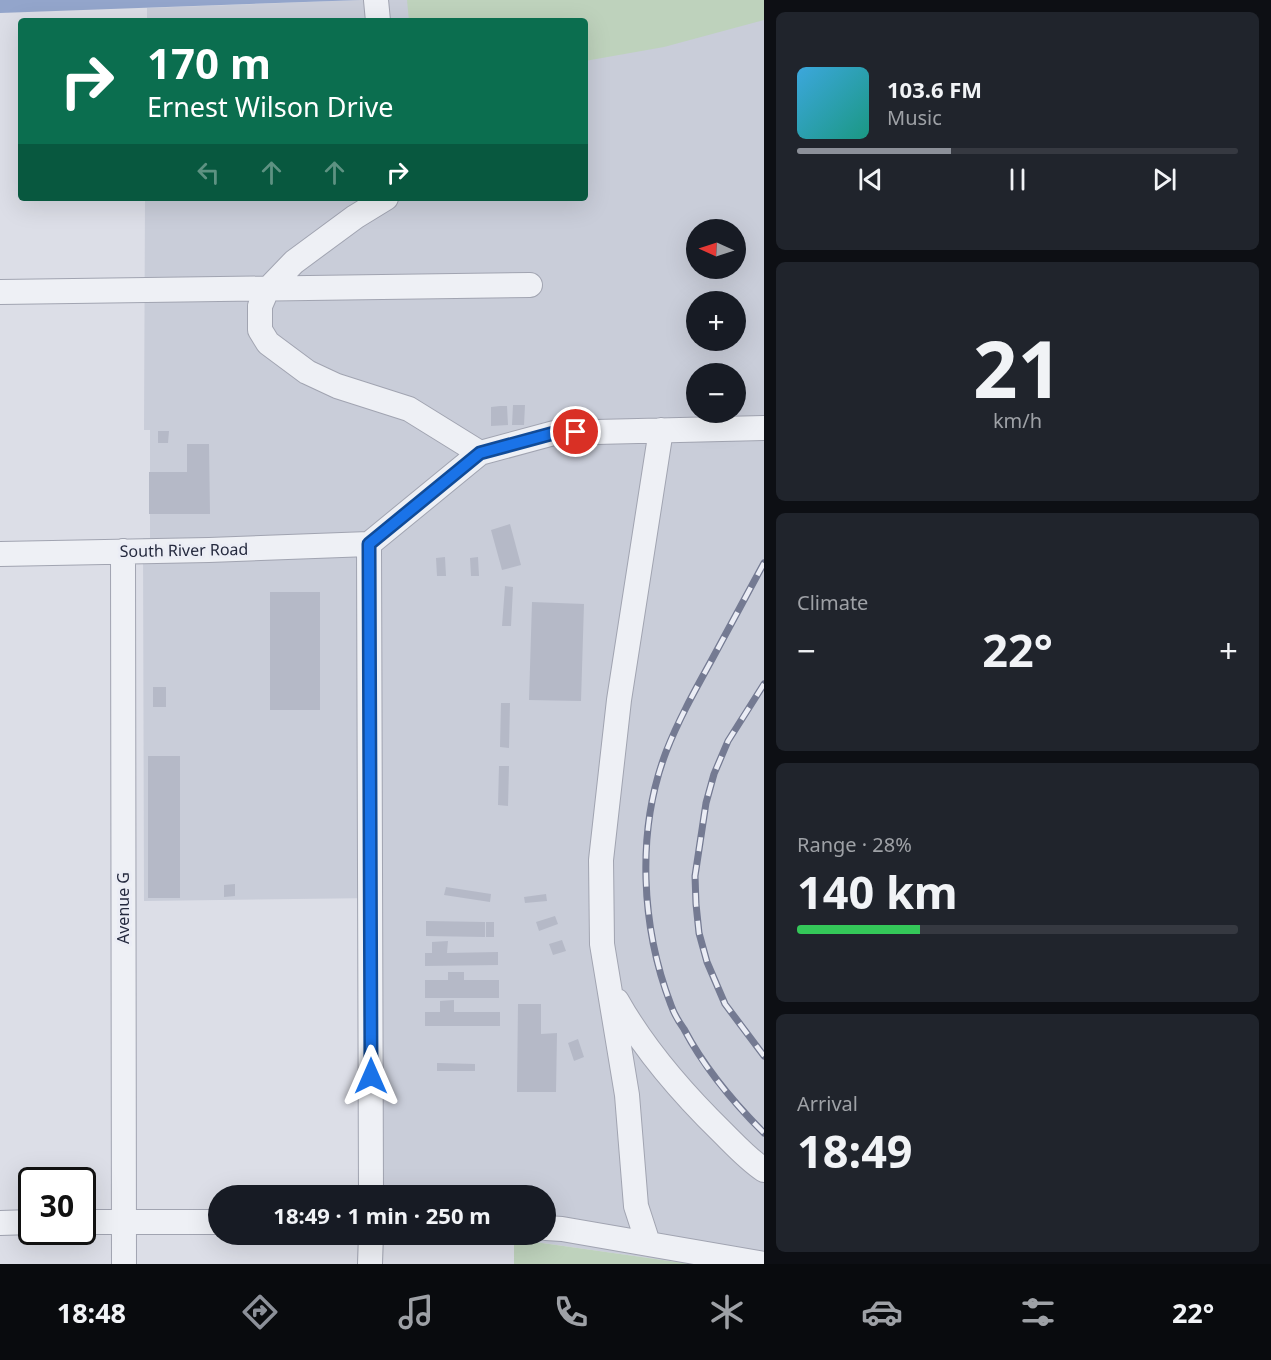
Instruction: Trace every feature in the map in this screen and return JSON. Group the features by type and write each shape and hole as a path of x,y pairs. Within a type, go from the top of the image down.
{"street":[{"path":"376,0 378,18"},
{"path":"381,201 355,217 294,262 267,290 260,306 260,330 268,343 308,372 337,386 409,409 480,453"},
{"path":"0,292 530,285"},
{"path":"371,1185 369,544 480,453 554,433 764,428"},
{"path":"648,1243 636,1206 627,1095 602,944 601,860 619,700 661,430"},
{"name":"South River Road","path":"0,554 369,544"},
{"name":"Avenue G","path":"123,552 124,1264"},
{"path":"610,989 636,1035 671,1080 725,1135 764,1170"},
{"path":"0,1223 18,1222"},
{"path":"96,1222 208,1222"},
{"path":"556,1229 764,1264"},
{"path":"370,1264 371,1245"}],"shaded area":[{"path":"361,0 764,0 764,1264 691,1264 556,1245 556,1185 376,1185 376,898 144,901 143,538 150,538 150,430 144,430 145,201 588,201 588,18 147,18 147,8"}],"green space":[{"path":"407,0 764,0 764,20 664,47 588,60 588,18 409,18"},
{"path":"514,1245 556,1245 691,1264 514,1264"}],"water":[{"path":"0,0 361,0 0,13"}],"building":[{"path":"513,405 525,405 524,425 512,425"},
{"path":"507,406 508,425 491,426 491,407"},
{"path":"158,431 169,431 168,443 158,443"},
{"path":"187,444 209,444 210,514 149,514 149,472 187,472"},
{"path":"510,524 521,565 502,570 491,530"},
{"path":"445,557 446,576 437,576 436,558"},
{"path":"478,557 479,576 471,576 470,558"},
{"path":"505,586 513,587 511,626 502,626"},
{"path":"270,592 320,592 320,710 270,710"},
{"path":"532,602 584,604 581,701 529,700"},
{"path":"153,687 166,687 166,707 153,707"},
{"path":"501,703 510,703 509,748 500,747"},
{"path":"148,756 180,756 180,898 148,898"},
{"path":"499,766 509,766 508,806 498,805"},
{"path":"235,884 235,896 224,897 224,885"},
{"path":"446,887 491,894 490,902 444,895"},
{"path":"546,894 547,901 525,903 524,897"},
{"path":"555,916 558,924 539,931 536,922"},
{"path":"426,921 485,922 485,937 426,936"},
{"path":"486,922 494,922 494,937 486,937"},
{"path":"562,940 566,951 553,955 549,944"},
{"path":"448,941 447,953 498,952 498,965 425,966 425,953 432,953 432,942"},
{"path":"448,972 464,972 464,980 499,980 499,998 425,998 425,980 448,980"},
{"path":"454,1000 454,1012 500,1012 500,1026 425,1026 425,1012 440,1012 440,1001"},
{"path":"518,1004 541,1004 541,1034 557,1033 556,1092 517,1092"},
{"path":"578,1039 584,1057 574,1061 568,1043"},
{"path":"437,1063 475,1064 475,1071 437,1071"}],"railway":[{"path":"764,563 692,696 666,752 656,782 646,846 648,912 653,944 674,1012 710,1071 730,1097 764,1133"},
{"path":"764,684 728,741 714,774 706,803 695,876 699,933 707,962 725,1004 764,1056"}],"route":[{"path":"371,1076 369,544 480,453 554,433 576,432"}]}
